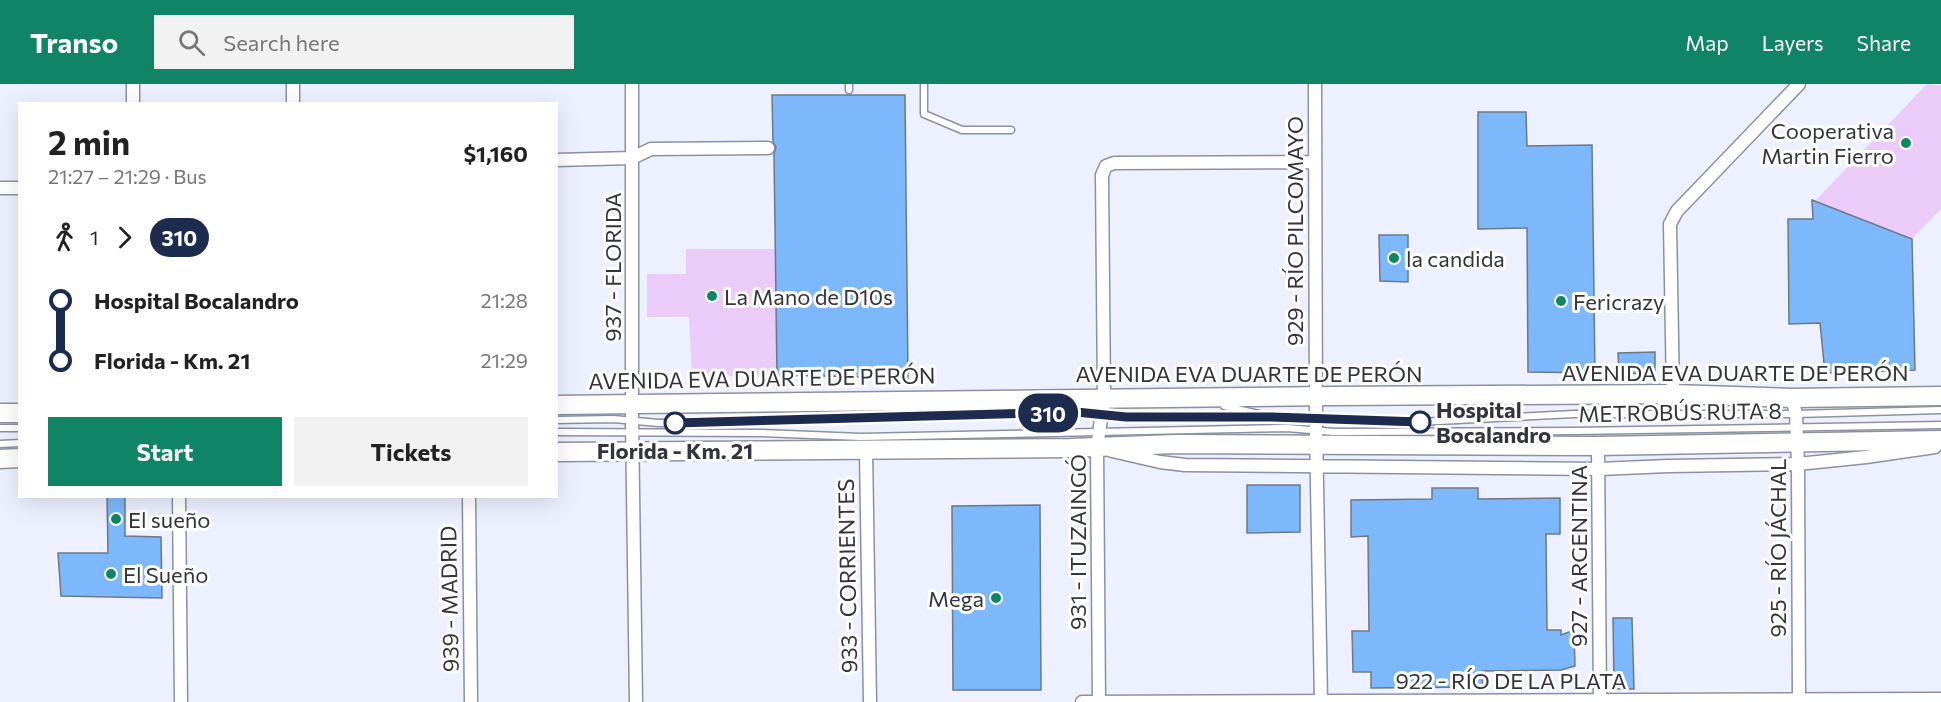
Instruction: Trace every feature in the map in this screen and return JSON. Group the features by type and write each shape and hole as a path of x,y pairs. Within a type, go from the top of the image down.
{"main road":[{"name":"AVENIDA EVA DUARTE DE PERÓN","path":"558,451 633,427 1102,406 1179,406 1215,401 1316,396 1673,394 1794,406 1941,396"},
{"name":"AVENIDA EVA DUARTE DE PERÓN","path":"558,406 633,427 866,450 1098,441 1175,444 1316,431 1598,446 1796,436 1941,440"},
{"path":"0,413 18,413"},
{"path":"0,459 18,458"}],"street":[{"path":"133,84 133,102"},
{"path":"293,84 293,102"},
{"name":"937 - FLORIDA","path":"632,84 636,702"},
{"name":"929 - RÍO PILCOMAYO","path":"1315,84 1316,467 1321,702"},
{"path":"1673,394 1670,224 1677,211 1799,84"},
{"path":"558,160 632,158 651,149 768,148"},
{"name":"931 - ITUZAINGÓ","path":"1099,702 1098,441 1102,406 1101,183 1106,166 1114,163 1315,162"},
{"path":"0,188 18,188"},
{"name":"925 - RÍO JÁCHAL","path":"1794,406 1798,464 1798,699"},
{"name":"AVENIDA EVA DUARTE DE PERÓN","path":"1098,441 1160,462 1185,465 1599,469 1798,464 1941,446"},
{"name":"927 - ARGENTINA","path":"1598,446 1600,701"},
{"name":"933 - CORRIENTES","path":"866,450 870,702"},
{"path":"179,498 181,702"},
{"name":"939 - MADRID","path":"469,498 471,702"},
{"name":"922 - RÍO DE LA PLATA","path":"1082,702 1941,699"}],"lane":[{"path":"924,84 924,114 962,130 1011,130"},
{"path":"1215,401 1272,417"},
{"name":"METROBÚS RUTA 8","path":"1102,406 1126,417 1272,417 1316,431 1334,432 1574,431 1796,436 1941,425"},
{"name":"METROBÚS RUTA 8","path":"1316,431 1419,422 1794,406 1941,410"},
{"path":"558,420 633,427 861,437 1098,441"},
{"path":"558,432 602,431 633,427"},
{"path":"0,428 18,428"},
{"path":"0,444 18,443"}],"shaded area":[{"name":"Cooperativa Martin Fierro","path":"1927,84 1941,86 1941,209 1912,239 1815,201"},
{"name":"La Mano de D10s","path":"686,249 777,249 777,375 692,376 689,317 647,317 647,274 686,274"}],"building":[{"path":"772,95 905,95 908,378 777,375 774,154 776,147 773,142"},
{"name":"Fericrazy","path":"1478,112 1526,112 1527,146 1592,145 1595,373 1528,372 1527,228 1478,229"},
{"path":"1812,200 1912,239 1915,370 1825,373 1820,323 1789,324 1788,219 1813,219"},
{"name":"la candida","path":"1379,235 1408,235 1408,282 1380,281"},
{"path":"1655,352 1655,374 1619,373 1618,353"},
{"path":"1247,485 1300,485 1300,532 1247,533"},
{"path":"1432,488 1478,488 1478,499 1560,498 1560,534 1546,534 1547,630 1561,630 1561,635 1574,630 1575,666 1561,670 1482,671 1483,687 1371,688 1371,672 1353,672 1352,631 1369,631 1368,536 1351,537 1351,500 1432,499"},
{"name":"El Sueño","path":"107,498 125,498 125,536 161,537 162,598 61,596 58,553 108,553"},
{"name":"Mega","path":"1040,505 1041,690 953,690 952,506"},
{"path":"1613,618 1632,618 1634,689 1614,689"}],"bus line":[{"name":"310","path":"675,423 1076,412 1126,417 1341,418 1420,422"}],"place":[{"name":"Cooperativa Martin Fierro","path":"1906,143"},
{"name":"la candida","path":"1394,258"},
{"name":"La Mano de D10s","path":"712,296"},
{"name":"Fericrazy","path":"1561,301"},
{"name":"Hospital Bocalandro","path":"1420,422"},
{"name":"Florida - Km. 21","path":"675,423"},
{"name":"El sueño","path":"116,519"},
{"name":"El Sueño","path":"111,574"},
{"name":"Mega","path":"996,598"}]}
